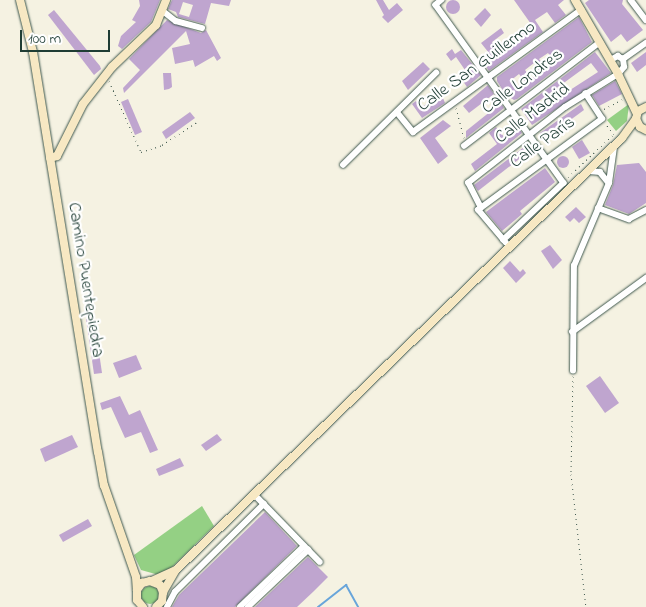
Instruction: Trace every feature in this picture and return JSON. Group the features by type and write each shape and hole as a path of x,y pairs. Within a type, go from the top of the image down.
{"street":[{"name":"Camino Puentepiedra","path":"20,0 33,52 98,452 112,511 131,563 136,593 143,607"},
{"path":"50,158 57,156 83,104 106,74 152,29 163,11 166,0"},
{"path":"442,0 436,5 564,182 504,240"},
{"path":"575,0 611,60 630,96 637,117 645,130 622,138"},
{"path":"631,0 646,20"},
{"name":"Calle San Guillermo","path":"397,112 413,132 581,10"},
{"path":"163,11 176,21 202,28"},
{"name":"Calle Londres","path":"464,146 600,42"},
{"path":"624,59 646,43"},
{"path":"611,60 618,56 624,59"},
{"path":"618,74 624,67 624,59"},
{"path":"343,165 436,73"},
{"name":"Calle Madrid","path":"480,209 468,183 529,135 586,94 618,74"},
{"name":"Calle París","path":"480,209 546,158 602,119 586,94"},
{"path":"161,606 164,592 176,570 622,138 645,107 630,96"},
{"path":"573,371 574,266 608,183 614,146"},
{"path":"589,170 600,172 608,183"},
{"path":"598,208 629,220 646,210"},
{"path":"480,209 510,247"},
{"path":"517,227 524,234"},
{"path":"572,332 646,278"},
{"path":"258,498 320,562"},
{"path":"161,606 264,504"},
{"path":"240,607 306,548"},
{"path":"248,607 306,548"},
{"name":"Camino Puentepiedra","path":"131,563 164,592"},
{"path":"130,607 142,583 176,570"}],"path":[{"path":"106,74 141,152 162,145 197,122"},
{"path":"598,112 630,96"},
{"path":"454,102 463,128 464,146"},
{"path":"564,182 614,134 602,119"},
{"path":"573,371 571,474 586,607"}],"green space":[{"path":"629,104 627,121 616,131 607,120"},
{"path":"202,506 214,526 168,571 159,575 141,570 134,555"},
{"path":"150,586 156,589 159,595 156,601 150,604 144,601 141,595 144,589"}],"building":[{"path":"139,0 160,0 151,22 122,49 118,46 121,36 136,22 132,20 140,6"},
{"path":"172,0 231,0 229,6 211,3 205,24 178,17 176,12 168,9","holes":["183,2 193,5 189,17 179,14"]},
{"path":"376,0 383,0 389,10 397,3 403,10 388,23 382,17 384,15"},
{"path":"453,0 458,2 460,7 458,12 453,14 448,12 446,7 448,2"},
{"path":"514,0 564,0 558,5 566,15 555,23 547,12 535,20 543,32 489,71 481,59 489,53 481,43 501,28 504,33 492,42 499,52 531,24"},
{"path":"589,0 623,0 622,4 643,30 627,42 621,34 611,42 585,3"},
{"path":"485,8 491,15 481,27 474,19"},
{"path":"54,10 100,66 101,69 94,75 48,15"},
{"path":"579,17 592,42 517,99 514,100 506,95 497,81 497,77","holes":["548,53 554,61 546,68 539,59","534,63 540,72 531,79 525,70","519,74 526,83 517,90 510,81"]},
{"path":"167,20 201,33 206,30 221,58 217,61 214,56 195,67 193,60 175,64 172,48 190,44 186,31 124,93 123,88 140,70 129,59"},
{"path":"452,49 455,54 461,50 481,75 467,87 458,74 465,70 456,57 451,61 446,54"},
{"path":"595,52 611,73 532,125 521,109","holes":["591,63 598,72 539,110 535,104"]},
{"path":"646,52 646,65 637,72 631,63"},
{"path":"423,62 430,69 408,90 402,81"},
{"path":"163,73 171,73 172,87 169,89 164,90"},
{"path":"615,81 622,94 599,106 592,95"},
{"path":"488,85 494,94 469,113 463,106"},
{"path":"441,93 445,103 422,118 412,104 416,101 421,108"},
{"path":"128,99 142,132 135,135 121,102"},
{"path":"501,103 504,108 466,138 466,131"},
{"path":"581,104 584,110 543,140 540,133"},
{"path":"190,112 195,118 166,139 162,132"},
{"path":"443,120 451,126 435,138 448,156 438,164 420,138"},
{"path":"496,127 505,138 519,128 522,133 475,171 471,164 497,144 489,133"},
{"path":"582,140 590,153 579,159 572,147"},
{"path":"528,144 532,149 478,191 474,185"},
{"path":"561,156 565,156 569,162 565,168 561,168 557,164 557,160"},
{"path":"639,163 646,172 646,203 629,214 605,205 613,185 617,165"},
{"path":"545,168 555,182 520,211 522,214 502,231 486,212"},
{"path":"576,207 586,217 579,223 574,218 570,222 565,217"},
{"path":"550,245 562,260 553,269 541,251"},
{"path":"510,261 520,272 523,269 526,273 516,283 503,268"},
{"path":"94,318 102,373 94,374 86,319"},
{"path":"136,355 142,369 119,378 113,363"},
{"path":"600,376 619,403 605,413 586,386"},
{"path":"120,396 129,415 140,410 158,450 150,453 141,432 125,438 111,407 102,410 100,403"},
{"path":"217,434 222,440 206,451 201,445"},
{"path":"72,435 78,447 45,462 40,449"},
{"path":"180,458 184,466 159,476 156,469"},
{"path":"265,512 297,546 235,607 172,607 179,595"},
{"path":"88,519 92,526 63,542 59,535"},
{"path":"308,557 328,577 314,591 297,607 255,607"}],"waterway":[{"path":"318,607 346,585 358,607"}]}
